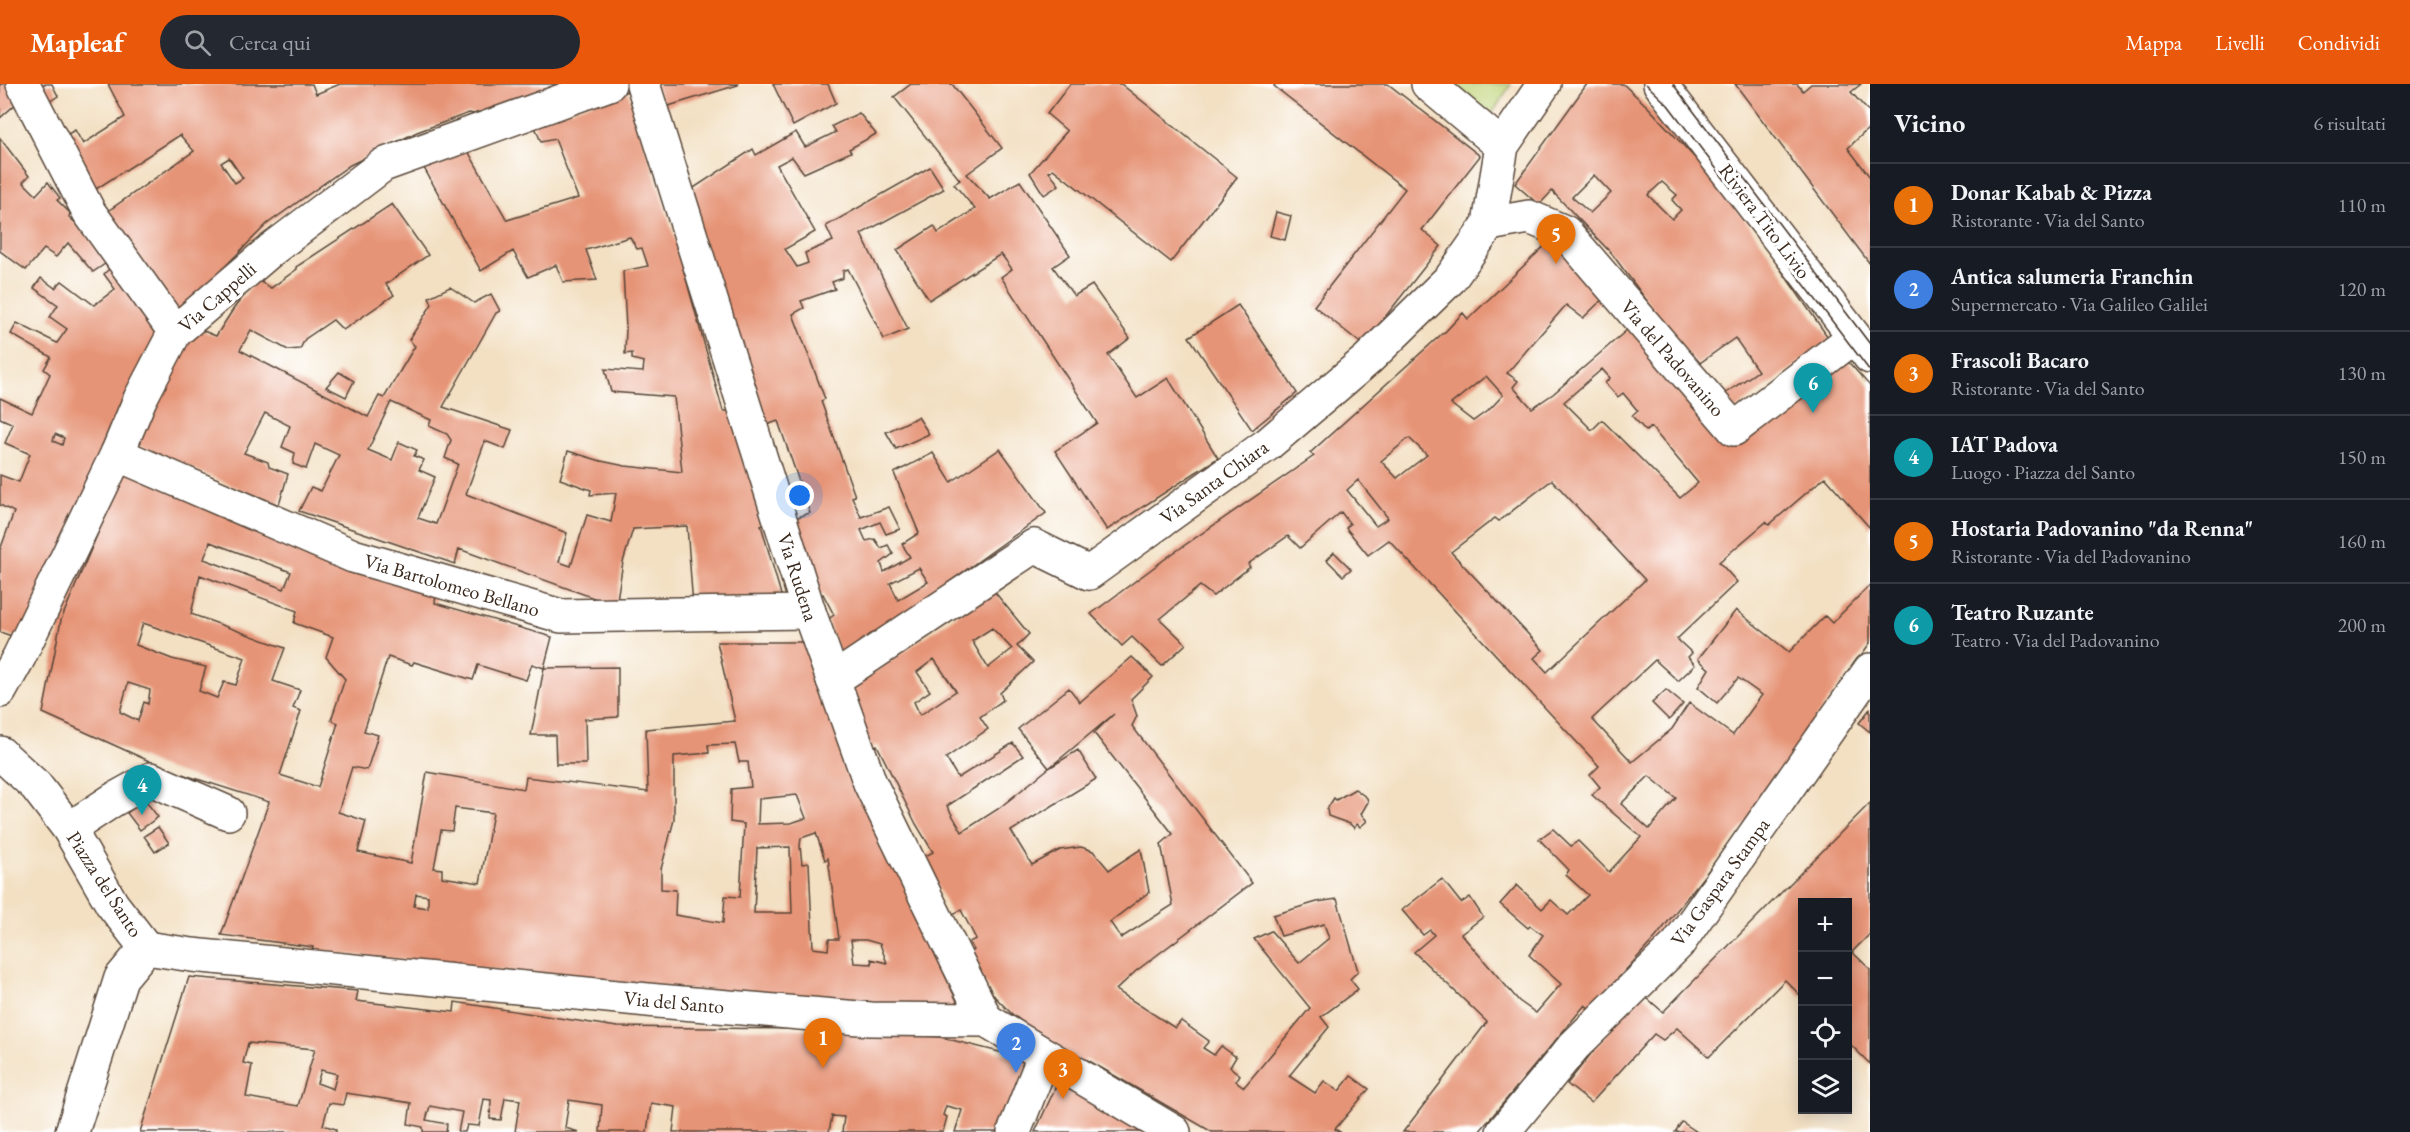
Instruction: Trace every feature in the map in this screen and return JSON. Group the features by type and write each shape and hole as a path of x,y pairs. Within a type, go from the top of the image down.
{"street":[{"path":"23,84 89,212 175,332"},
{"name":"Via Cappelli","path":"0,691 117,454 140,399 175,332 271,250 383,165 609,84"},
{"name":"Via Rudena","path":"643,84 809,612 870,783 986,1020"},
{"path":"1428,84 1502,146 1544,84"},
{"name":"Riviera Tito Livio","path":"1660,84 1862,347"},
{"name":"Via Santa Chiara","path":"833,680 1034,546 1089,573 1268,444 1368,359 1451,278 1489,224 1502,146"},
{"name":"Via del Padovanino","path":"1489,224 1529,217 1566,232 1734,429 1862,347"},
{"name":"Via Bartolomeo Bellano","path":"117,454 353,556 561,616 809,612"},
{"name":"Via Gaspara Stampa","path":"1503,1132 1574,1046 1678,944 1870,670"},
{"name":"Piazza del Santo","path":"0,753 36,786 69,829 112,904 147,948 121,978 72,1132"},
{"path":"69,829 113,800 151,779 228,813"},
{"name":"Via del Santo","path":"147,948 215,958 658,1001 871,1019 986,1020"},
{"path":"986,1020 1174,1132"},
{"path":"1014,1132 1044,1056"}],"green space":[{"path":"1453,84 1511,84 1490,117"}],"building":[{"path":"0,84 7,84 18,102 0,118"},
{"path":"36,84 52,84 58,96 46,104"},
{"path":"108,84 312,84 316,94 340,84 570,84 474,114 469,113 417,132 350,165 267,224 173,319 98,218 194,151 180,135 93,191 64,136 75,130 83,144 125,117","holes":["229,158 243,178 235,183 221,163"]},
{"path":"655,84 738,84 738,85 665,107"},
{"path":"773,84 828,84 836,103 793,126"},
{"path":"911,84 952,84 1002,148 967,174 990,199 1020,181 1070,255 1053,267 1074,296 1092,285 1130,338 1108,355 1137,398 1168,378 1218,458 1107,530 1055,451 1097,423 1001,277 1012,269 1001,254 929,300 897,250 934,226 938,233 975,209 954,184 960,180 894,97"},
{"path":"1070,84 1121,84 1237,177 1171,262 1053,169 1049,172 1059,185 1044,195 1030,173 1067,131 1047,114"},
{"path":"1275,84 1388,84 1480,156 1422,230 1441,246 1363,345 1314,306 1405,189 1274,86"},
{"path":"1587,84 1623,84 1648,107 1706,170 1705,168 1758,237 1830,340 1735,410 1723,395 1758,371 1735,338 1697,365 1612,254 1552,191 1539,205 1515,184","holes":["1594,175 1611,193 1590,213 1572,197","1662,182 1677,195 1672,200 1681,210 1672,219 1648,195"]},
{"path":"1735,84 1797,84 1803,91 1811,84 1861,84 1851,92 1870,113 1870,130 1868,129 1848,148 1870,177 1870,264"},
{"path":"628,91 674,236 723,411 735,411 773,526 761,525 782,598 693,606 687,526 633,529 623,562 616,606 459,549 455,564 299,511 311,487 321,491 339,455 315,444 306,469 293,464 295,453 282,447 290,426 265,413 244,453 268,462 269,467 288,474 279,505 131,443 196,328 216,336 234,308 257,280 271,288 297,269 296,267 392,204 428,255 386,284 394,295 343,330 333,320 305,339 300,349 288,350 251,330 240,350 368,417 379,396 384,398 415,346 409,340 432,304 429,297 450,287 474,303 491,294 500,311 496,313 443,407 512,430 505,449 485,441 466,494 567,533 559,562 571,566 587,515 611,522 616,493 590,495 591,490 560,479 568,451 625,466 682,472 674,397 611,392 605,369 643,372 644,362 632,359 632,353 625,354 623,271 648,266 642,248 637,249 630,237 586,250 597,280 563,282 556,265 528,277 513,251 481,271 423,166 464,144 507,220 578,198 555,139 541,142 533,122","holes":["391,402 431,420 429,426 447,434 451,440 445,458 458,464 436,524 418,518 435,477 419,470 424,460 414,456 417,450 399,442 392,460 368,450"]},
{"path":"859,113 876,134 849,149 851,152 804,173 792,157 777,165 815,232 785,249 797,267 808,263 805,253 833,241 826,226 930,167 944,189 861,234 908,329 884,339 848,269 843,271 843,278 832,282 835,289 801,301 804,308 793,314 825,399 821,401 855,496 852,497 861,517 889,507 900,529 886,534 880,522 861,530 866,541 875,539 881,548 888,545 893,554 881,563 884,572 910,557 902,544 919,533 894,473 933,453 951,482 1000,449 1046,513 935,592 842,663 827,620 834,615 823,594 816,597 789,520 810,513 778,421 764,426 686,193 753,149 756,155 796,132 805,147 836,132 832,126","holes":["919,568 928,582 898,600 890,583"]},
{"path":"0,138 29,176 23,182 36,195 48,182 60,198 57,200 70,213 69,217 80,227 166,332 26,641 0,632 0,550 14,512 0,505 0,475 19,482 30,454 5,443 13,424 0,418 0,398 32,413 50,374 44,369 51,357 11,334 17,323 57,343 67,329 50,317 58,305 34,288 41,278 55,288 62,281 94,305 115,289 104,274 109,269 105,264 93,272 68,243 56,257 44,249 26,270 0,251","holes":["55,434 64,438 62,445 53,441"]},
{"path":"1276,212 1291,216 1285,240 1270,236"},
{"path":"1554,237 1609,293 1583,318 1566,305 1507,373 1518,381 1513,387 1532,408 1553,394 1635,323 1736,446 1843,356 1870,386 1870,528 1825,477 1769,525 1766,522 1719,562 1737,582 1677,639 1692,653 1688,657 1695,665 1678,681 1655,660 1592,719 1632,762 1672,729 1689,703 1733,735 1762,695 1738,678 1717,703 1698,687 1709,669 1698,659 1736,610 1789,652 1825,616 1832,623 1870,585 1870,643 1807,730 1814,736 1656,937 1590,1009 1585,1005 1479,1132 1403,1132 1487,1022 1414,952 1434,935 1430,930 1423,935 1402,910 1442,879 1461,903 1470,897 1483,917 1461,934 1519,1001 1536,1013 1561,984 1529,955 1543,935 1530,926 1528,928 1500,904 1517,885 1542,909 1551,900 1568,915 1588,895 1566,875 1569,870 1539,839 1553,829 1571,846 1578,841 1609,872 1641,837 1592,795 1600,787 1590,775 1599,766 1389,540 1368,555 1346,528 1350,524 1341,512 1300,548 1288,536 1248,564 1250,567 1213,596 1200,586 1160,619 1186,644 1162,666 1132,637 1122,646 1091,614 1169,556 1314,456 1310,453 1444,332 1443,334 1463,313 1468,319","holes":["1602,369 1610,378 1605,383 1618,397 1623,393 1638,411 1632,416 1646,431 1651,427 1698,483 1680,498 1602,420 1592,430 1564,402","1486,376 1503,395 1490,409 1473,421 1451,404","1409,438 1427,455 1397,478 1381,461","1358,480 1388,518 1376,526 1347,490","1552,480 1645,580 1547,672 1534,658 1543,650 1451,552 1495,518 1499,521","1649,776 1676,798 1649,829 1621,804"]},
{"path":"1238,305 1297,393 1252,430 1189,337"},
{"path":"339,372 354,381 346,397 326,387"},
{"path":"918,417 929,434 896,449 886,432"},
{"path":"125,469 436,594 435,603 552,637 544,668 532,664 526,680 478,665 473,680 414,662 412,665 388,657 364,731 378,735 367,770 352,767 338,812 366,821 358,852 411,863 427,772 524,789 526,777 648,792 646,729 735,721 717,642 807,642 918,917 961,1010 907,1012 312,951 313,947 221,935 269,802 169,770 43,713 61,620","holes":["210,542 291,572 284,589 204,559","200,575 297,611 294,623 333,637 326,657 345,679 331,720 338,723 318,787 280,775 301,711 293,708 300,690 273,681 285,648 191,614","143,623 245,658 236,685 224,682 217,698 199,691 206,667 172,659 136,645","128,683 150,690 148,704 144,702 138,721 120,712","735,744 739,762 748,762 751,787 731,789 730,822 744,824 740,897 725,896 723,923 675,915 676,890 661,889 661,869 674,820 674,756 709,753 708,745","797,795 806,818 791,823 758,824 759,799","455,808 493,813 480,883 442,877 442,869 434,868 441,830 452,831","816,833 825,860 828,858 839,939 829,939 828,950 813,948 809,863 802,864 801,838","790,847 792,913 754,913 757,848","416,894 428,896 428,908 414,906","851,940 866,940 880,944 887,963 871,959 872,964 854,963"]},
{"path":"1334,552 1351,569 1343,576 1327,560"},
{"path":"993,590 1029,634 1017,646 1033,662 1000,693 1003,700 980,717 988,729 946,758 958,778 1013,743 1023,756 947,806 962,832 998,809 1049,768 1018,729 1069,688 1080,702 1132,657 1153,677 1131,699 1137,716 1132,726 1252,883 1136,971 1116,990 1175,1028 1181,1021 1209,1041 1203,1048 1214,1055 1221,1046 1236,1057 1230,1067 1240,1075 1236,1081 1244,1087 1310,1008 1254,939 1271,931 1299,963 1329,938 1324,924 1281,936 1273,915 1317,902 1337,899 1358,971 1350,979 1358,989 1321,1017 1329,1027 1289,1076 1315,1093 1324,1081 1339,1091 1351,1076 1369,1089 1335,1129 1340,1132 1212,1132 1086,1059 1081,1066 1012,1014 995,997 968,955 974,950 969,942 976,939 961,910 951,915 924,857 933,852 916,824 877,745 871,748 847,691","holes":["992,628 1012,649 988,668 972,641","934,659 956,691 920,715 914,702 930,691 917,672","1114,714 1094,733 1173,834 1161,844 1173,905 1121,938 1110,922 1149,892 1141,849 1109,870 1093,851 1081,847 1060,850 1032,865 1011,831 1096,779 1078,750 1049,768"]},
{"path":"618,667 618,717 585,719 586,764 556,764 555,735 531,735 544,668"},
{"path":"1666,690 1683,704 1669,720 1652,703"},
{"path":"1870,709 1870,732 1859,723"},
{"path":"1355,789 1367,798 1368,802 1361,814 1367,821 1360,827 1357,824 1354,828 1350,824 1328,816 1327,809 1334,798 1336,800"},
{"path":"145,800 158,817 140,830 127,813"},
{"path":"1870,803 1870,934 1852,952 1852,898 1798,898 1798,993 1785,980 1709,1057 1677,1028 1663,1040 1654,1034 1591,1103 1567,1084 1640,992 1663,1012"},
{"path":"158,827 169,843 155,852 144,836"},
{"path":"1852,952 1870,969 1870,1064 1852,1046"},
{"path":"189,977 358,991 356,1001 454,1012 455,1002 617,1027 805,1029 940,1037 1031,1060 1005,1132 955,1132 962,1110 946,1106 943,1115 947,1117 943,1132 842,1132 844,1117 832,1116 829,1132 673,1132 676,1107 651,1103 647,1132 600,1132 602,1105 569,1100 565,1128 579,1132 515,1132 520,1100 505,1098 501,1120 490,1119 491,1100 484,1099 479,1126 467,1125 465,1132 458,1132 462,1112 430,1106 426,1120 447,1124 446,1132 423,1132 423,1127 408,1124 411,1103 346,1093 343,1105 329,1103 323,1125 336,1129 336,1132 140,1132","holes":["248,1043 315,1049 298,1106 246,1097 252,1065 243,1063","321,1070 337,1074 333,1089 317,1083"]},
{"path":"1058,1082 1148,1132 1035,1132"},
{"path":"1682,1122 1697,1132 1675,1132"}],"tram line":[{"path":"1646,84 1668,105 1870,371"},
{"path":"1673,84 1870,344"}],"place":[{"name":"Hostaria Padovanino \"da Renna\"","path":"1556,264"},
{"name":"Teatro Ruzante","path":"1813,413"},
{"name":"IAT Padova","path":"142,815"},
{"name":"Donar Kabab & Pizza","path":"823,1068"},
{"name":"Antica salumeria Franchin","path":"1016,1073"},
{"name":"Frascoli Bacaro","path":"1063,1099"}]}
